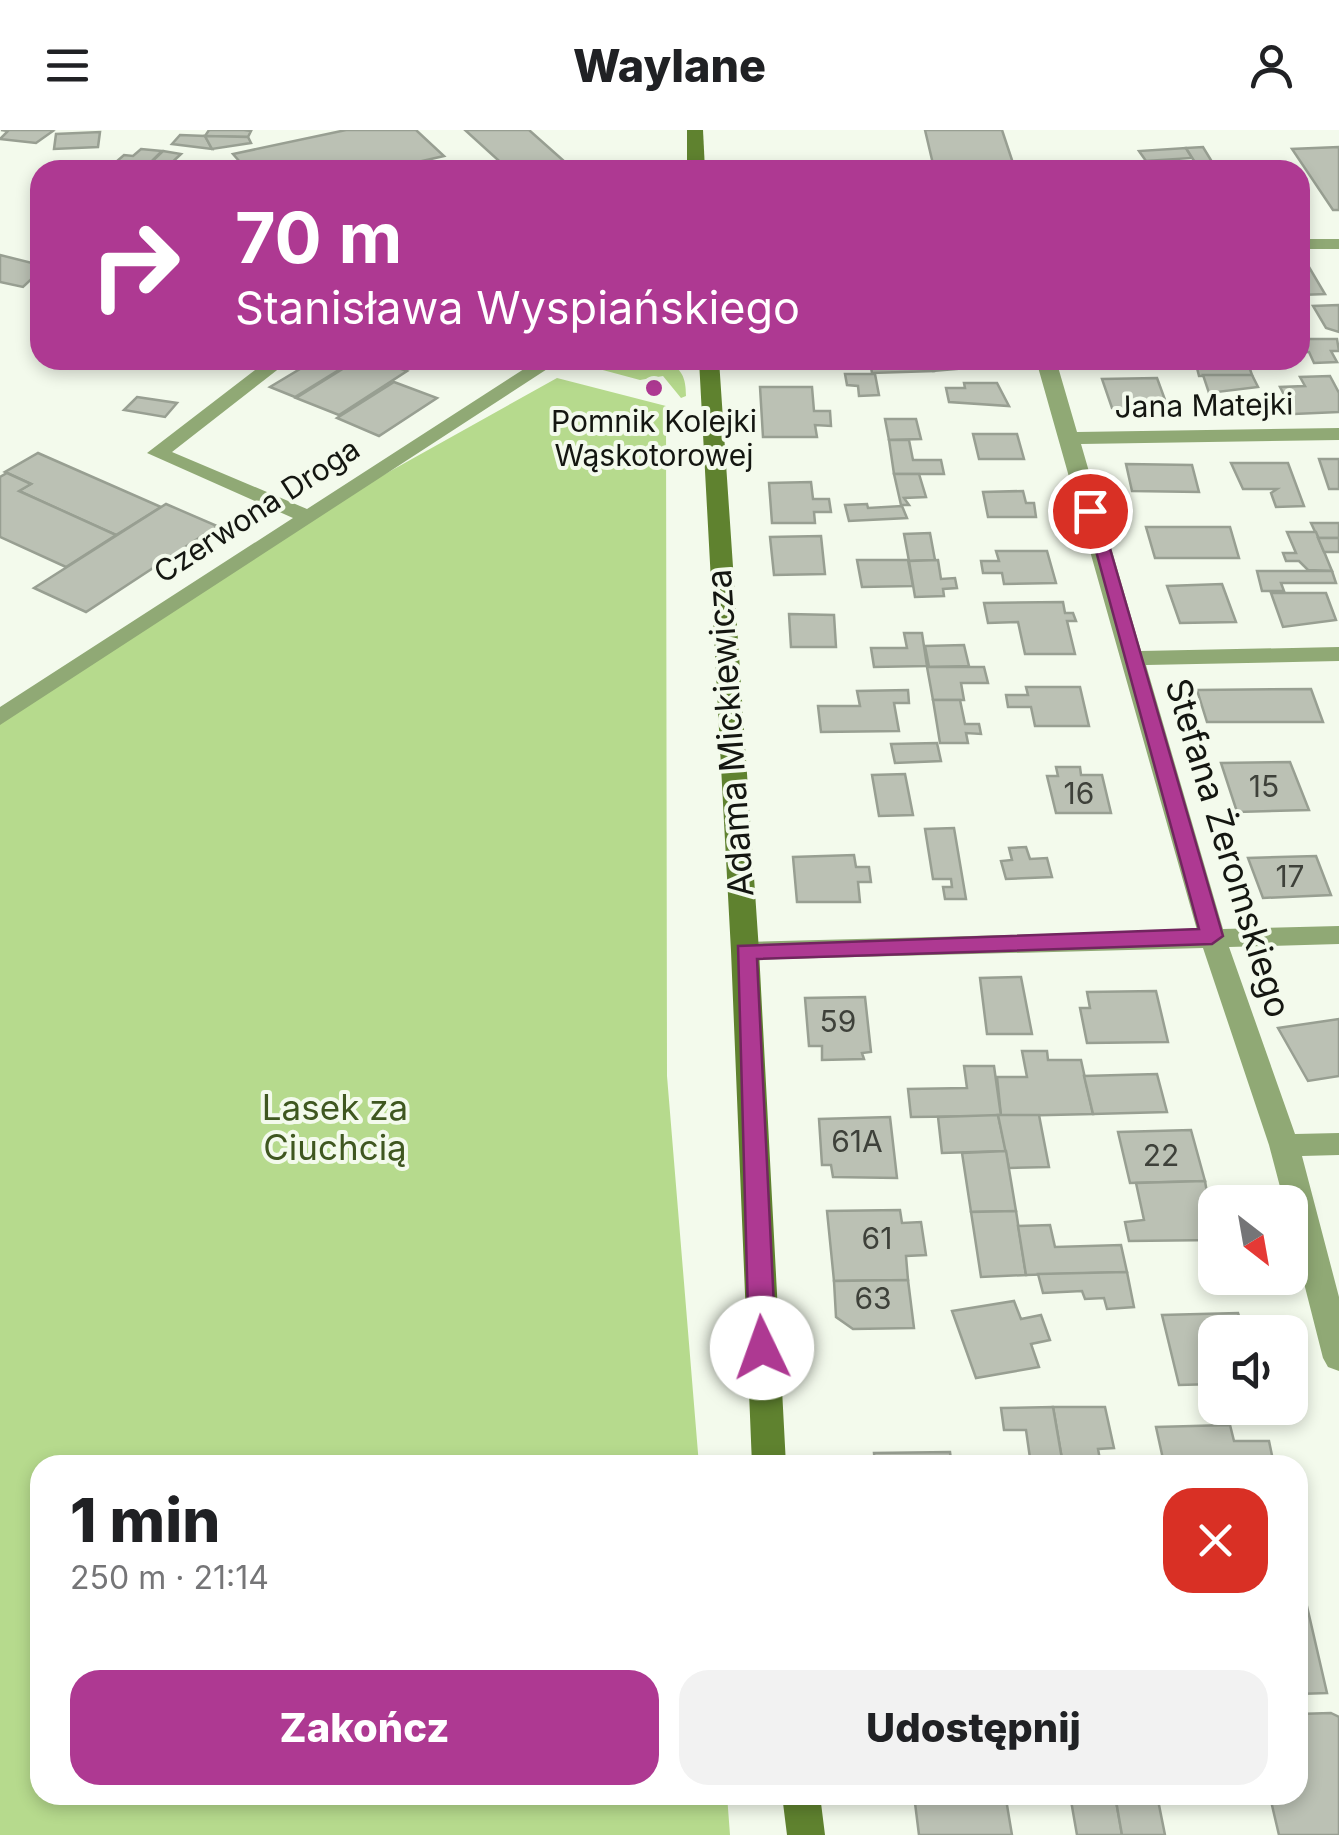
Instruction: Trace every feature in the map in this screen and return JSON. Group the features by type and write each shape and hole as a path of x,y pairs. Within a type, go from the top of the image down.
{"main road":[{"path":"695,130 696,160"},
{"name":"Adama Mickiewicza","path":"710,370 725,680 746,952 769,1455"},
{"path":"802,1805 806,1835"}],"street":[{"path":"1310,244 1339,244"},
{"path":"267,370 157,453 308,516"},
{"name":"Czerwona Droga","path":"0,718 535,370"},
{"name":"Stefana Żeromskiego","path":"1049,370 1212,936 1284,1145 1339,1358"},
{"name":"Jana Matejki","path":"1070,438 1339,434"},
{"path":"1130,658 1339,654"},
{"path":"746,952 1339,935"},
{"path":"1284,1145 1339,1144"}],"green space":[{"path":"603,370 678,370 686,396 681,398 663,376 640,380"},
{"name":"Lasek za Ciuchcią","path":"557,378 666,406 667,1076 698,1455 30,1455 30,1805 728,1805 730,1835 0,1835 0,718 308,517"}],"building":[{"path":"1,130 53,131 36,143 0,139 8,131"},
{"path":"209,130 251,131 248,137 205,136"},
{"path":"346,130 416,130 444,156 427,160 238,160 233,154"},
{"path":"465,130 529,130 563,160 498,160"},
{"path":"925,130 1002,130 1012,160 932,160"},
{"path":"100,132 98,147 54,149 56,134"},
{"path":"180,135 205,136 212,149 172,144"},
{"path":"205,136 248,137 251,143 212,149"},
{"path":"1203,147 1211,160 1194,160 1186,148"},
{"path":"1339,147 1339,210 1333,210 1310,176 1310,160 1299,160 1292,149"},
{"path":"1186,148 1192,158 1145,160 1139,151"},
{"path":"141,149 162,151 153,160 118,160 124,155 133,156"},
{"path":"163,151 181,154 175,160 154,160"},
{"path":"0,255 30,262 30,280 23,287 0,282"},
{"path":"1310,269 1325,294 1310,295"},
{"path":"1339,305 1339,332 1326,328 1313,306"},
{"path":"1310,339 1337,339 1339,351 1331,351 1337,362 1314,363"},
{"path":"298,370 339,370 295,397 270,387"},
{"path":"341,370 407,371 339,415 296,398"},
{"path":"871,370 933,371 872,373"},
{"path":"1198,370 1250,370 1252,375 1199,376"},
{"path":"845,374 875,374 879,395 859,396 858,386 847,385"},
{"path":"1203,375 1252,375 1258,387 1209,393"},
{"path":"1330,376 1339,393 1339,412 1294,414 1280,387 1305,386 1300,377"},
{"path":"1157,378 1168,408 1112,408 1102,379"},
{"path":"394,382 437,398 379,436 337,418"},
{"path":"964,383 997,383 1009,406 949,402 946,388 965,388"},
{"path":"760,387 812,387 814,411 830,411 831,426 815,425 817,437 763,437"},
{"path":"137,397 177,403 165,417 124,410"},
{"path":"885,419 916,419 921,439 889,440"},
{"path":"973,434 1017,434 1024,459 979,459"},
{"path":"889,440 909,440 913,460 941,460 944,474 894,474"},
{"path":"38,453 161,507 116,535 19,491 31,484 5,472"},
{"path":"1319,459 1339,459 1339,489 1329,489"},
{"path":"1231,463 1288,463 1304,506 1276,507 1271,493 1277,489 1243,489"},
{"path":"1126,464 1192,465 1199,492 1132,491"},
{"path":"7,473 31,484 19,491 116,535 66,567 0,537 0,477"},
{"path":"894,474 919,474 926,497 904,498 909,505 901,505"},
{"path":"811,482 813,499 829,499 831,512 814,512 815,523 772,523 769,483"},
{"path":"1023,491 1026,503 1034,503 1036,517 988,517 983,492"},
{"path":"166,504 217,526 86,612 34,588"},
{"path":"867,504 868,508 902,506 907,518 849,521 845,505"},
{"path":"1311,523 1339,523 1339,538 1318,538"},
{"path":"1146,527 1230,527 1239,558 1155,558"},
{"path":"1287,532 1316,532 1332,571 1308,570 1299,561 1286,561 1283,553 1296,553"},
{"path":"930,533 935,560 909,561 904,534"},
{"path":"821,536 825,574 774,575 770,537"},
{"path":"1318,538 1339,538 1339,552 1324,552"},
{"path":"996,551 1047,551 1056,583 1004,584 1002,573 983,573 981,561 999,561"},
{"path":"857,560 908,560 913,586 862,587"},
{"path":"938,560 941,579 955,578 957,588 943,589 944,596 915,597 909,561"},
{"path":"1257,571 1332,571 1336,583 1281,583 1284,591 1262,591"},
{"path":"1222,584 1236,622 1180,623 1167,586"},
{"path":"1271,593 1326,593 1336,620 1283,627"},
{"path":"1063,602 1065,613 1073,613 1076,621 1067,621 1075,654 1025,654 1018,622 988,623 984,603"},
{"path":"789,614 834,615 836,647 791,647"},
{"path":"904,633 922,633 927,666 874,667 871,648 907,648"},
{"path":"964,645 969,666 929,667 925,646"},
{"path":"927,667 984,667 988,683 961,683 964,700 933,700"},
{"path":"1026,687 1080,687 1089,726 1035,726 1031,707 1008,707 1006,695 1028,695"},
{"path":"1311,689 1323,722 1207,722 1197,690"},
{"path":"908,690 909,703 894,703 899,731 821,732 818,706 860,706 857,691"},
{"path":"933,700 960,700 965,724 979,724 981,734 966,733 968,743 940,743"},
{"path":"937,743 941,761 895,763 891,744"},
{"path":"1290,762 1309,810 1237,812 1221,763"},
{"path":"1056,767 1080,767 1081,775 1102,775 1111,813 1056,813 1047,776 1058,776"},
{"path":"905,774 913,815 879,816 872,775"},
{"path":"954,828 966,899 945,899 943,887 952,887 951,879 933,879 925,829"},
{"path":"1026,847 1030,859 1047,858 1052,877 1006,879 1001,861 1012,860 1009,848"},
{"path":"854,855 856,867 869,867 871,882 858,882 860,902 797,902 793,857"},
{"path":"1316,856 1331,895 1263,898 1248,858"},
{"path":"1021,977 1032,1034 987,1034 980,978"},
{"path":"1156,991 1168,1042 1087,1043 1080,1008 1090,1008 1087,992"},
{"path":"865,997 871,1052 862,1053 864,1059 822,1060 822,1046 809,1046 805,998"},
{"path":"1339,1019 1339,1076 1308,1081 1278,1028"},
{"path":"1022,1051 1047,1051 1048,1060 1081,1060 1093,1114 1001,1116 997,1077 1027,1077"},
{"path":"964,1066 994,1066 1001,1116 911,1117 908,1089 967,1088"},
{"path":"1157,1074 1167,1112 1093,1114 1084,1076"},
{"path":"998,1115 1006,1151 942,1153 938,1117"},
{"path":"998,1115 1039,1115 1049,1167 1009,1168"},
{"path":"890,1117 897,1178 833,1177 831,1165 822,1165 819,1119"},
{"path":"1191,1130 1205,1181 1130,1183 1118,1132"},
{"path":"1006,1151 1016,1211 971,1212 962,1153"},
{"path":"1205,1181 1206,1185 1198,1185 1198,1240 1129,1241 1125,1222 1144,1220 1136,1183"},
{"path":"900,1210 902,1223 921,1222 926,1255 906,1256 908,1280 834,1281 827,1211"},
{"path":"1016,1211 1026,1275 981,1277 971,1212"},
{"path":"1050,1225 1055,1247 1121,1245 1127,1272 1026,1275 1018,1226"},
{"path":"1127,1272 1134,1307 1107,1309 1104,1298 1085,1299 1082,1291 1043,1293 1038,1274"},
{"path":"908,1280 914,1328 853,1329 836,1317 834,1281"},
{"path":"1014,1301 1021,1319 1041,1315 1050,1340 1031,1344 1039,1367 976,1378 952,1311"},
{"path":"1238,1313 1198,1315 1198,1384 1179,1385 1162,1315"},
{"path":"1053,1407 1105,1407 1114,1448 1098,1449 1099,1455 1061,1455"},
{"path":"1053,1407 1061,1455 1030,1455 1026,1430 1004,1430 1001,1408"},
{"path":"1230,1425 1234,1441 1269,1441 1272,1455 1162,1455 1156,1427"},
{"path":"950,1452 950,1455 874,1455"},
{"path":"1308,1611 1327,1693 1308,1694"},
{"path":"1331,1713 1339,1717 1339,1835 1279,1835 1272,1805 1308,1805 1308,1714"},
{"path":"915,1805 1007,1805 1012,1835 919,1835"},
{"path":"1072,1805 1117,1805 1122,1835 1077,1835"},
{"path":"1117,1805 1159,1805 1165,1835 1122,1835"}],"place":[{"name":"Pomnik Kolejki Wąskotorowej","path":"654,388"}],"route":[{"path":"762,1348 746,952 1212,936 1090,511"}]}
